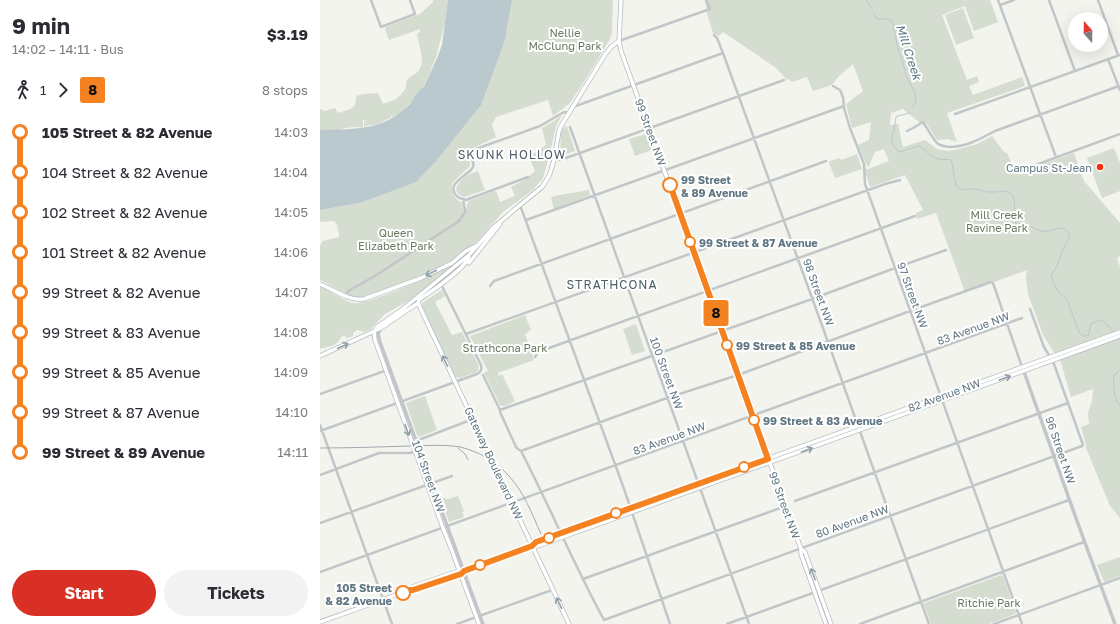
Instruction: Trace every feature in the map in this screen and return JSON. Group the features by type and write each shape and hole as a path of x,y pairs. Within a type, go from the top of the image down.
{"main road":[{"name":"99 Street NW","path":"621,0 619,41 622,54 786,506 801,549 801,554 826,624"},
{"path":"374,332 377,327 404,308 469,255 494,228 520,204 542,187 549,176 554,160 559,129 606,53 619,41"},
{"path":"320,356 374,332 418,303 441,284 467,266 503,220"},
{"path":"320,284 344,296 358,300 364,299 412,282 452,262 466,251 479,245"},
{"path":"464,253 469,255"},
{"path":"459,271 469,260 469,255"},
{"path":"404,308 418,303"},
{"name":"Gateway Boulevard NW","path":"418,303 569,624"},
{"name":"104 Street NW","path":"374,332 375,340 388,369 397,402 411,442 443,528 462,572 478,616 479,624"},
{"name":"82 Avenue NW","path":"1065,354 1120,332"},
{"path":"365,335 370,336 375,340"},
{"name":"82 Avenue NW","path":"769,461 859,431 1024,371 1051,359 1120,336"},
{"name":"82 Avenue NW","path":"769,461 858,426 1022,366 1051,359"},
{"path":"320,622 384,600 410,590 412,587 462,572 532,546 536,542 562,535 769,461"},
{"name":"99 Street NW","path":"801,549 806,552 831,624"}],"street":[{"path":"371,0 381,26 414,14 410,0"},
{"path":"619,41 710,9 706,0"},
{"path":"998,0 1056,157"},
{"path":"1000,5 1014,0"},
{"path":"1049,0 1075,71"},
{"path":"955,114 1119,55 1098,0"},
{"name":"98 Street NW","path":"714,35 717,38 739,96 929,624"},
{"path":"573,107 723,53"},
{"path":"1108,59 1120,90"},
{"path":"554,160 559,160 580,153 784,80"},
{"name":"97 Street NW","path":"833,86 841,91 844,98 844,106 850,128 863,163 864,179 867,190 1022,624"},
{"path":"907,131 923,122 936,143 949,147 958,147 978,141 996,131 1119,86"},
{"path":"526,220 844,106"},
{"path":"528,177 465,200 459,198 454,191 454,187 459,180 472,168 473,162 470,156 474,150 540,126 564,112 569,113"},
{"name":"100 Street NW","path":"570,127 749,624"},
{"path":"1026,169 1120,134"},
{"path":"490,286 494,281 826,161"},
{"path":"466,334 867,190 900,180"},
{"path":"344,296 350,290 379,274 460,221 465,212 465,200"},
{"path":"520,204 631,510 670,624"},
{"path":"535,356 538,352 915,216"},
{"path":"500,410 946,250"},
{"name":"96 Street NW","path":"910,311 992,282 1084,542 1115,624"},
{"path":"321,431 477,374 481,371 481,366 441,284"},
{"path":"795,501 1068,403 1051,359 1039,335 1030,308"},
{"path":"521,451 668,398 738,375 910,311"},
{"name":"83 Avenue NW","path":"320,572 683,442 1022,318"},
{"name":"104 Street NW","path":"381,328 378,333 378,337 388,369 448,526 462,572"},
{"path":"320,394 388,369"},
{"path":"483,375 518,449 521,451 542,492 583,579 786,506"},
{"name":"80 Avenue NW","path":"583,579 604,620 801,549 1080,447 1083,445 1068,403"},
{"path":"411,442 473,420"},
{"path":"320,425 392,624"},
{"path":"320,475 379,453 415,452 420,450"},
{"path":"320,523 452,476"},
{"path":"727,624 1069,500"},
{"path":"860,624 1084,542"},
{"path":"994,624 1120,578"},
{"path":"457,624 552,590"},
{"name":"104 Street NW","path":"478,616 483,624"}],"green space":[{"path":"433,0 448,0 445,23 436,57 424,87 396,117 391,113 390,114 392,117 378,124 366,126 366,120 363,120 363,128 352,127 333,131 320,131 320,109 325,111 335,108 338,113 348,110 355,104 356,96 364,94 378,93 383,104 396,99 401,95 406,88 406,83 409,77 417,73 421,66 421,54 417,34 420,32 420,29 389,40 385,29 386,27 420,14 433,2"},
{"path":"512,0 613,0 612,32 610,39 570,103 553,116 548,100 496,117 492,125 496,137 469,150 468,154 470,166 453,182 452,192 462,203 463,212 465,214 469,201 495,191 500,202 515,196 511,187 526,179 535,171 529,157 546,145 542,128 562,115 556,126 543,178 533,190 503,212 475,244 464,250 452,260 409,282 363,297 357,297 346,294 320,280 320,245 323,241 339,237 339,234 337,225 334,221 320,222 320,210 360,203 388,192 505,40"},
{"name":"Mill Creek Ravine Park","path":"705,0 990,0 998,22 974,31 965,6 942,15 967,80 977,76 979,82 969,86 973,95 1022,77 1025,86 947,113 957,142 948,139 937,140 926,123 920,123 903,109 891,113 890,125 898,124 903,147 925,140 937,149 948,151 977,144 992,136 1004,152 1007,153 1014,168 1021,166 1020,170 1023,173 1029,172 1030,169 1074,153 1084,181 1120,223 1120,256 1117,258 1120,267 1120,518 1110,506 1086,448 1081,427 1089,424 1088,413 1092,401 1093,389 1071,397 1059,356 1053,351 1043,335 1028,294 1026,278 1027,270 965,292 936,213 917,219 916,213 923,210 905,175 870,187 864,169 868,169 889,161 884,149 875,152 868,168 858,145 869,140 871,122 852,128 846,104 863,91 853,64 838,77 832,85 813,91 807,77 792,82 789,79 787,80 776,68 723,32 719,36 713,33 707,14"},
{"path":"963,8 974,38 956,45 945,15"},
{"path":"567,126 575,151 561,156 561,133 564,127"},
{"path":"646,134 652,150 635,156 629,139"},
{"path":"1114,148 1120,163 1120,191 1102,198 1087,158"},
{"path":"857,154 862,169 835,178 829,163 830,161 840,158 841,160"},
{"path":"478,171 485,190 464,197 459,195 456,190 461,180"},
{"path":"589,190 590,195 554,209 551,198 554,196"},
{"path":"455,264 410,300 385,314 371,329 365,332 357,330 353,333 353,336 347,338 344,335 335,344 320,349 320,285 349,302 360,303 401,289"},
{"path":"442,290 445,296 435,302 452,335 462,332 479,366 477,372 460,378 455,377 422,308 422,303"},
{"name":"Strathcona Park","path":"525,315 531,330 525,334 534,360 498,373 499,376 502,374 515,401 508,405 502,406 500,405 484,373 488,371 470,336"},
{"path":"636,324 645,351 632,355 623,329"},
{"path":"425,396 437,430 419,437 406,403"},
{"path":"458,496 464,511 462,512 464,517 449,522 441,499 442,497 448,499"},
{"path":"1120,557 1120,576 1104,582 1097,565"},
{"name":"Ritchie Park","path":"1001,575 1003,576 1016,612 1015,614 989,624 931,624 924,603"}],"shaded area":[{"path":"448,0 512,0 505,40 481,105 436,161 416,182 360,203 320,210 320,130 353,129 374,126 393,118 409,105 417,92 424,87 442,45"}],"waterway":[{"name":"Mill Creek","path":"866,0 872,9"},
{"name":"Mill Creek","path":"873,12 877,19 888,19 893,23 898,49 906,75 915,93 916,101 912,108"},
{"path":"391,113 394,118"},
{"name":"Mill Creek","path":"909,113 896,117 892,141 898,151 900,152 918,146 923,148 935,158 951,160 956,186 960,189 975,189 987,192 1003,191 1009,193 1014,198 1016,226 1018,231 1029,226 1041,231 1062,228 1068,232 1070,237 1062,251 1058,264 1051,277 1057,290 1067,300 1079,332 1083,336 1088,336 1091,324 1099,320 1104,322 1114,332"},
{"path":"365,121 365,128"},
{"name":"Mill Creek","path":"1120,370 1115,374 1113,382 1115,395 1120,406"}],"tram line":[{"path":"320,448 441,445 460,447 474,451 499,466 514,482 527,504 541,534"},
{"path":"458,448 465,454 468,460"}],"bus line":[{"name":"8","path":"403,593 461,574 464,571 532,546 536,542 768,459 670,185"}],"place":[{"name":"Campus St-Jean","path":"1100,167"},
{"name":"99 Street & 89 Avenue","path":"670,185"},
{"name":"99 Street & 87 Avenue","path":"690,242"},
{"name":"99 Street & 85 Avenue","path":"727,345"},
{"name":"99 Street & 83 Avenue","path":"754,420"},
{"name":"105 Street & 82 Avenue","path":"403,593"}],"district":[{"name":"SKUNK HOLLOW","path":"512,154"},
{"name":"STRATHCONA","path":"612,284"}],"park label":[{"name":"Nellie McClung Park","path":"565,38"},
{"name":"Queen Elizabeth Park","path":"396,238"}]}
